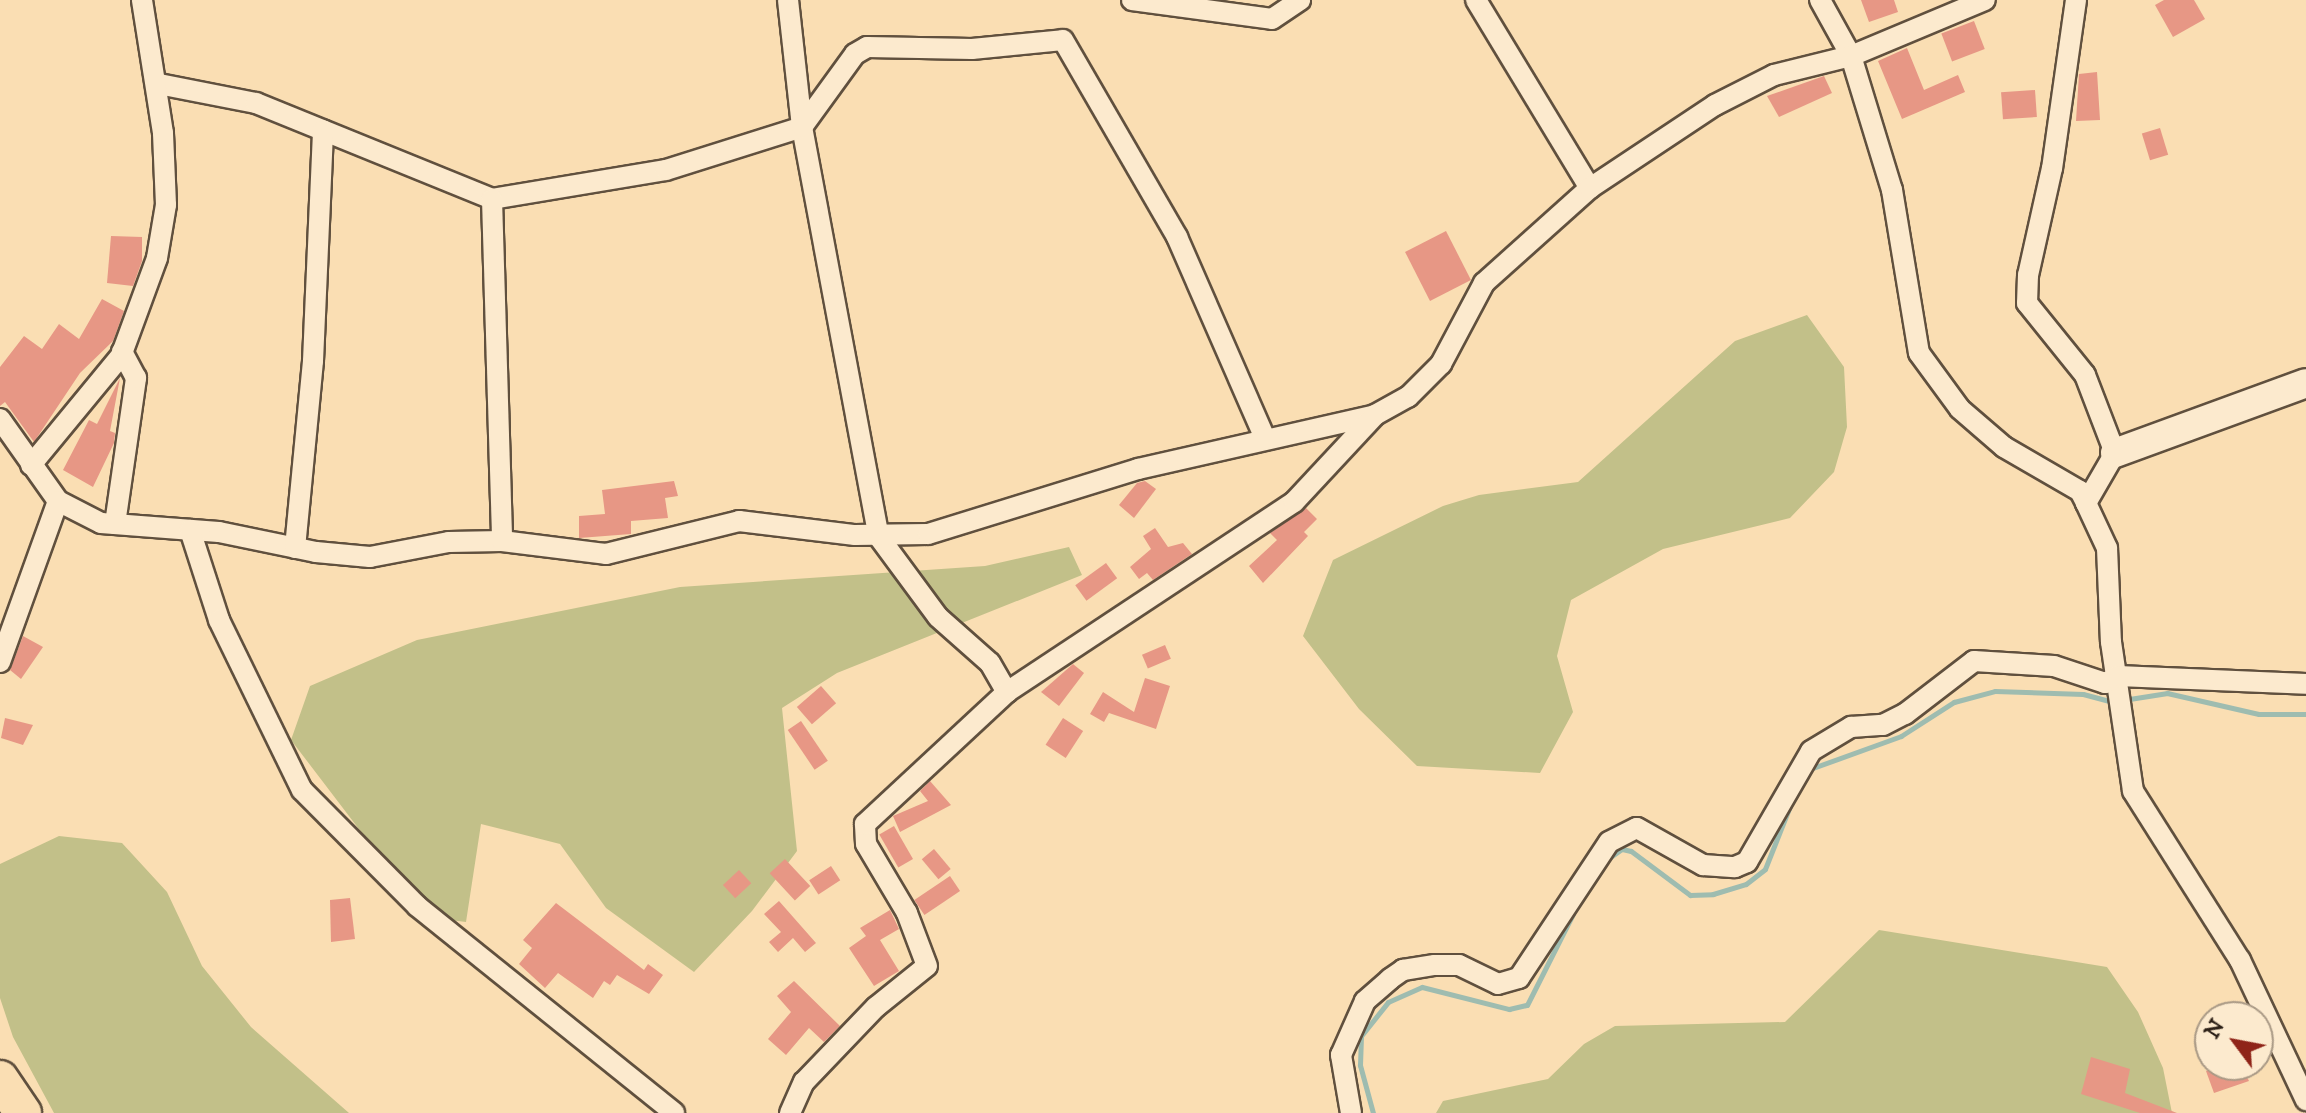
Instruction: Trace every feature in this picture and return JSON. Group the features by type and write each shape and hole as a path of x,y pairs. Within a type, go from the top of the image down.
{"highway":[{"path":"0,1079 23,1113"}],"street":[{"path":"31,465 122,352 145,300 166,205 159,84 142,0"},
{"path":"788,0 802,127 879,537 938,617 990,663 1007,692"},
{"path":"1132,0 1272,19 1300,0"},
{"path":"1476,0 1590,188"},
{"path":"1820,0 1851,56 1892,190 1919,353 1960,409 2004,447 2080,491 2107,548 2126,764 2133,791 2240,960 2306,1100"},
{"path":"0,419 58,501 115,524 190,530 295,548 370,557 449,542 502,541 606,554 739,521 879,537 928,534 1138,469 1375,415 1408,397 1441,364 1484,283 1590,188 1726,99 1774,75 1851,56 1985,0"},
{"path":"2076,0 2052,168 2028,275 2027,303 2085,375 2115,453"},
{"path":"159,84 256,103 492,199 666,170 802,127 855,54 867,47 972,49 1063,40 1177,237 1265,438"},
{"path":"295,548 313,361 323,130"},
{"path":"492,199 502,541"},
{"path":"115,524 136,378 122,352"},
{"path":"2086,503 2115,453 2306,383"},
{"path":"790,1113 804,1082 876,1007 927,966 907,913 866,844 865,824 1007,692 1294,502 1375,415"},
{"path":"0,662 58,501"},
{"path":"190,530 219,620 302,790 417,906 674,1113"},
{"path":"1351,1113 1341,1055 1365,1001 1403,970 1459,965 1498,984 1519,978 1609,842 1637,828 1703,865 1735,867 1757,850 1811,751 1851,727 1883,725 1905,714 1974,661 2054,666 2105,683 2118,676 2306,684"}],"shaded area":[{"path":"1807,315 1844,367 1847,427 1834,472 1790,518 1663,549 1571,600 1557,656 1573,712 1540,773 1417,766 1359,709 1303,636 1333,560 1443,506 1479,495 1578,482 1735,341"},
{"path":"1069,547 1082,575 837,673 782,708 797,851 752,911 694,972 606,908 560,844 481,824 466,922 426,917 291,740 310,686 417,640 680,587 985,566"},
{"path":"59,836 122,843 167,892 202,966 251,1027 349,1113 54,1113 13,1037 0,998 0,864"},
{"path":"1879,930 2107,967 2138,1012 2163,1068 2172,1113 1436,1113 1443,1101 1548,1079 1584,1044 1615,1026 1785,1022"}],"building":[{"path":"1861,0 1894,0 1898,12 1869,22"},
{"path":"2164,0 2194,0 2205,19 2173,37 2155,5"},
{"path":"1974,21 1985,49 1952,62 1941,34"},
{"path":"1907,48 1924,90 1958,75 1965,92 1902,119 1878,61"},
{"path":"2097,72 2100,120 2076,121 2079,74"},
{"path":"1824,76 1832,93 1779,117 1767,96"},
{"path":"2035,90 2037,117 2003,119 2001,92"},
{"path":"2160,128 2168,155 2150,160 2142,134"},
{"path":"1446,231 1471,280 1430,301 1405,252"},
{"path":"111,236 142,237 142,261 133,286 107,283"},
{"path":"102,299 124,311 113,341 80,373 34,442 5,402 0,406 0,367 24,336 42,349 59,324 79,339"},
{"path":"120,378 110,431 115,433 114,443 93,487 63,470 89,420 97,424"},
{"path":"674,481 678,496 665,498 668,518 631,521 631,534 579,538 579,516 605,514 602,490"},
{"path":"1145,481 1156,489 1134,518 1119,505 1137,483"},
{"path":"1306,508 1317,519 1304,532 1308,536 1263,583 1249,566 1277,540 1270,533"},
{"path":"1155,528 1168,547 1183,543 1192,554 1153,580 1147,573 1139,579 1130,567 1151,549 1143,536"},
{"path":"1106,563 1117,578 1086,601 1075,585"},
{"path":"23,636 43,647 21,679 10,670"},
{"path":"1165,645 1171,659 1148,669 1142,655"},
{"path":"1073,664 1084,673 1059,706 1041,692"},
{"path":"1145,678 1170,686 1156,729 1109,713 1104,722 1090,714 1103,692 1134,712"},
{"path":"821,686 836,703 812,724 797,707"},
{"path":"5,718 33,725 23,745 1,738"},
{"path":"1063,718 1083,731 1066,758 1046,745"},
{"path":"801,721 828,761 815,770 788,730"},
{"path":"930,781 951,805 900,832 893,816 928,801 920,791"},
{"path":"894,826 913,859 898,867 879,835"},
{"path":"934,849 951,869 938,879 922,859"},
{"path":"785,859 810,886 795,900 770,873"},
{"path":"831,866 840,880 818,894 809,880"},
{"path":"739,870 751,883 735,898 723,885"},
{"path":"950,876 960,891 924,915 914,900"},
{"path":"350,898 355,939 331,942 330,900"},
{"path":"779,901 816,943 805,952 793,938 778,952 769,942 781,932 764,914"},
{"path":"556,903 644,970 648,964 663,975 649,994 617,975 610,985 604,981 593,998 558,973 545,988 519,964 532,948 523,940"},
{"path":"890,910 899,929 880,940 899,971 874,986 849,948 866,936 860,928"},
{"path":"794,981 840,1026 824,1042 809,1028 786,1055 768,1039 791,1012 777,996"},
{"path":"2091,1057 2130,1069 2125,1093 2177,1113 2140,1113 2081,1094"},
{"path":"2210,1081 2249,1081 2214,1093"}],"waterway":[{"path":"1810,769 1901,736 1954,702 1995,691 2083,694 2113,702"},
{"path":"2123,700 2167,693 2259,714 2306,714"},
{"path":"1609,858 1622,849 1631,851 1690,895 1713,894 1746,884 1765,869 1790,806"},
{"path":"1373,1113 1360,1065 1361,1036 1388,1002 1422,987 1509,1009 1527,1005 1573,914"}]}
